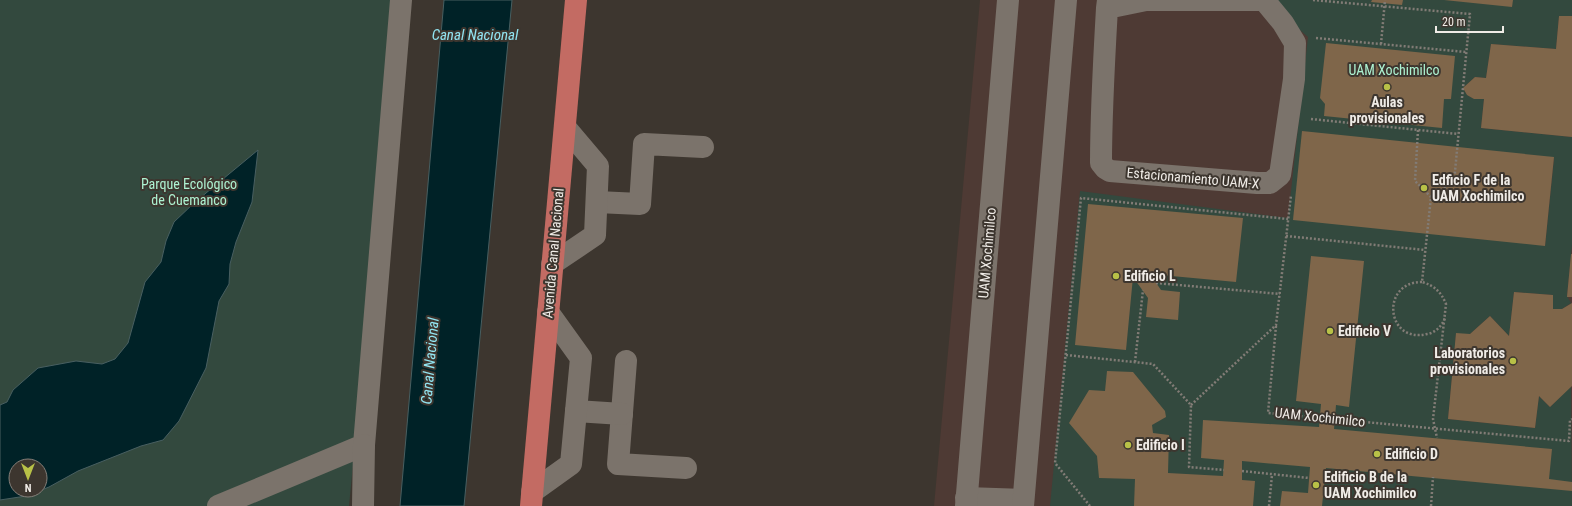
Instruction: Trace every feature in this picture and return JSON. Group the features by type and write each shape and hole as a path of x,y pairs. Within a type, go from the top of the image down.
{"main road":[{"name":"Avenida Canal Nacional","path":"531,499 576,0"}],"lane":[{"path":"363,506 364,445 401,0"},
{"name":"UAM Xochimilco","path":"966,502 1008,0"},
{"path":"966,502 1023,503 1066,0"},
{"name":"Estacionamiento UAM-X","path":"1146,0 1264,0 1283,23 1295,43 1294,79 1280,175 1270,184 1257,184 1110,171 1105,168 1101,163 1101,119 1108,4 1146,0"},
{"path":"552,264 595,235 598,166 565,127"},
{"path":"597,202 640,204 644,144 703,147"},
{"path":"531,499 571,464 582,358 548,312"},
{"path":"626,361 618,464 686,468"},
{"path":"576,411 622,414"},
{"path":"218,506 364,445"}],"path":[{"path":"1313,0 1470,14 1454,182 1431,197"},
{"path":"1381,44 1385,0"},
{"path":"1315,38 1466,52"},
{"path":"1307,119 1458,134"},
{"path":"1418,130 1415,181 1431,197"},
{"name":"UAM Xochimilco","path":"1291,189 1268,412 1569,440 1570,420 1572,419"},
{"path":"1422,282 1431,197"},
{"path":"1090,506 1055,462 1081,198 1288,218"},
{"path":"1286,236 1425,250"},
{"path":"1437,438 1433,419 1446,314 1446,304 1443,296 1437,289 1422,282 1416,282 1402,288 1393,302 1394,319 1405,332 1413,335 1421,336 1430,334 1443,322 1446,314"},
{"path":"1156,284 1280,294"},
{"path":"1136,362 1142,290"},
{"path":"1191,405 1276,325"},
{"path":"1066,355 1153,364 1191,405 1189,467 1224,470"},
{"path":"1242,472 1309,478"},
{"path":"1269,506 1272,475"},
{"path":"1431,506 1433,478"}],"shaded area":[{"path":"980,0 1572,0 1572,506 934,506"}],"green space":[{"name":"Parque Ecológico de Cuemanco","path":"0,0 398,0 349,506 0,506"},
{"path":"1272,0 1572,0 1572,16 1559,16 1556,49 1491,44 1486,78 1475,77 1463,88 1471,97 1484,99 1481,128 1572,137 1572,245 1567,296 1571,303 1562,309 1553,309 1553,295 1514,292 1509,336 1490,316 1470,334 1456,334 1448,419 1535,428 1539,396 1550,407 1571,386 1572,506 1050,506 1080,191 1288,218 1308,37 1271,5","holes":["1539,157 1554,159 1545,246"]}],"water":[{"name":"Canal Nacional","path":"444,0 512,0 464,506 400,506"},
{"path":"258,150 252,202 236,242 230,264 229,284 219,301 206,368 179,421 163,440 141,446 78,471 48,487 48,458 8,458 8,498 13,498 0,500 0,405 7,402 13,390 38,368 76,361 102,364 115,359 128,343 145,282 161,262 166,241 174,222 194,203"}],"building":[{"path":"1372,0 1403,0 1402,5 1371,2"},
{"path":"1444,0 1513,0 1512,7"},
{"name":"UAM Xochimilco","path":"1559,16 1572,16 1572,137 1481,128 1484,99 1474,99 1467,95 1463,88 1475,77 1486,78 1491,44 1556,49"},
{"name":"Aulas provisionales","path":"1326,43 1455,56 1451,99 1444,99 1442,128 1324,116 1325,104 1320,98"},
{"name":"Edficio F de la UAM Xochimilco","path":"1302,131 1554,157 1545,246 1293,220"},
{"name":"Edificio L","path":"1088,204 1243,218 1236,282 1150,274 1161,290 1180,292 1178,320 1146,317 1148,298 1133,277 1126,350 1075,345"},
{"path":"1571,254 1572,297 1567,297"},
{"path":"1311,256 1364,261 1349,407 1336,405 1334,429 1552,449 1549,479 1572,482 1572,491 1326,468 1322,506 1280,506 1282,491 1308,493 1310,467 1242,461 1242,480 1255,481 1253,506 1134,506 1135,479 1099,478 1097,456 1069,423 1089,390 1105,391 1107,371 1133,372 1165,411 1166,417 1152,425 1153,433 1169,435 1168,473 1223,476 1224,460 1201,458 1203,420 1319,427 1321,404 1296,401"},
{"name":"Laboratorios provisionales","path":"1514,292 1553,295 1553,309 1562,309 1572,303 1572,386 1550,407 1539,396 1535,428 1448,419 1456,333 1470,334 1490,316 1509,336"}],"place":[{"name":"Aulas provisionales","path":"1387,87"},
{"name":"Edficio F de la UAM Xochimilco","path":"1424,188"},
{"name":"Edificio L","path":"1116,276"},
{"name":"Edificio V","path":"1330,331"},
{"name":"Laboratorios provisionales","path":"1513,361"},
{"name":"Edificio I","path":"1128,445"},
{"name":"Edificio D","path":"1377,454"},
{"name":"Edificio B de la UAM Xochimilco","path":"1316,485"}]}
